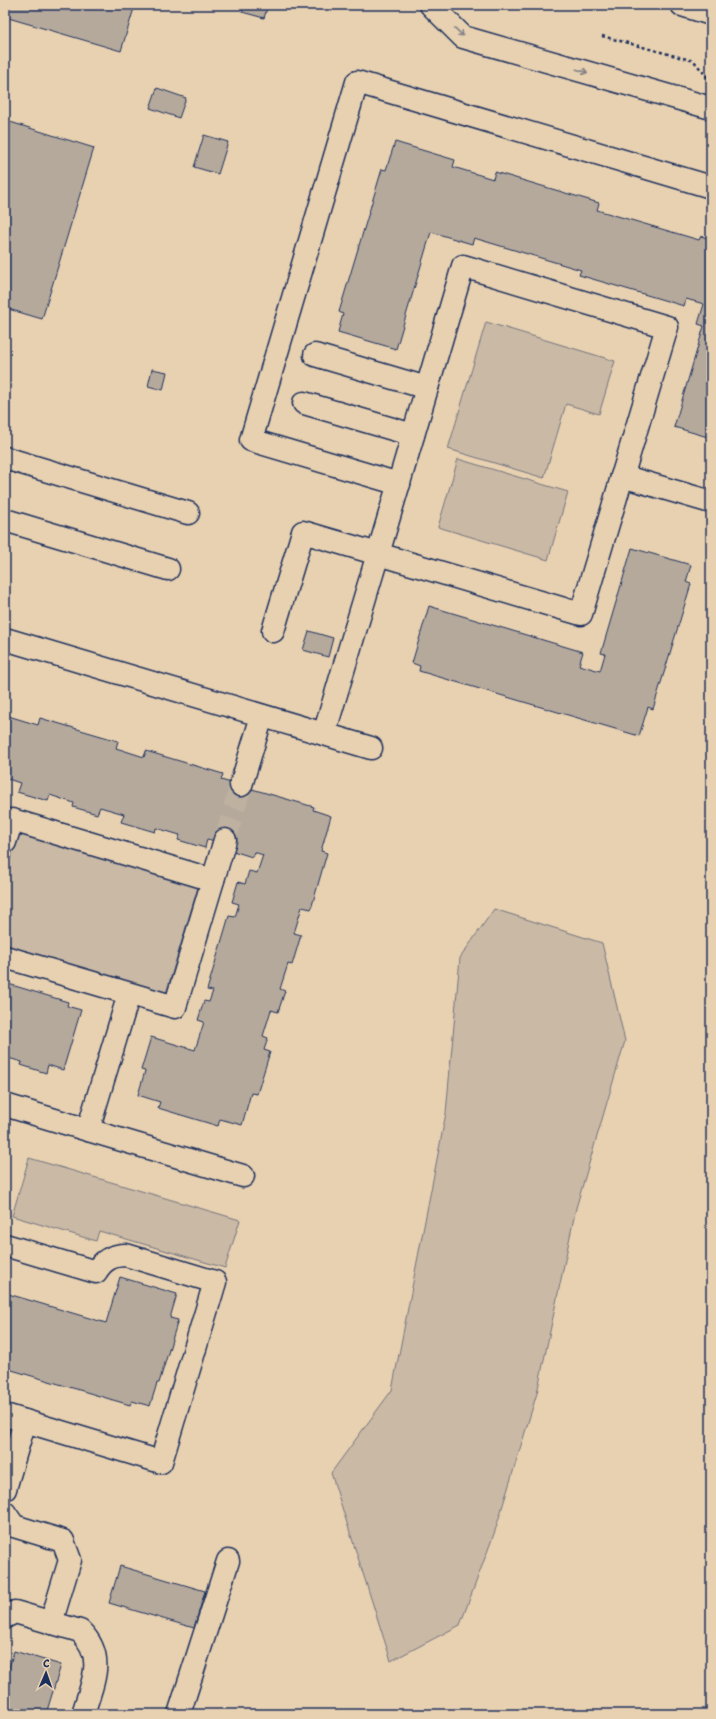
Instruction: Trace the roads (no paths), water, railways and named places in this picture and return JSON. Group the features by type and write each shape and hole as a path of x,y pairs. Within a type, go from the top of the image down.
{"main road":[{"path":"431,5 463,37 711,108"},
{"path":"682,5 711,14"},
{"path":"399,484 251,440 358,82 711,187"},
{"path":"273,631 303,532 378,554 581,614 666,327 463,266 399,484 378,554 324,734"},
{"path":"315,355 427,388"},
{"path":"304,403 413,435"},
{"path":"5,458 188,512"},
{"path":"622,476 711,502"},
{"path":"5,520 168,569"},
{"path":"5,639 371,748"},
{"path":"241,785 262,716"},
{"path":"5,842 12,820 213,880"},
{"path":"5,957 175,1008 225,840"},
{"path":"88,1130 129,994"},
{"path":"5,1105 243,1176"},
{"path":"5,1245 96,1272 101,1264 108,1258 117,1255 126,1255 215,1282 161,1462 5,1415"},
{"path":"5,1489 26,1421"},
{"path":"5,1513 14,1526 63,1541 70,1560 51,1623"},
{"path":"179,1714 228,1561"},
{"path":"5,1617 15,1612 80,1631 92,1646 96,1657 96,1669 83,1714"}],"tunnel":[{"path":"225,840 241,785"}]}
